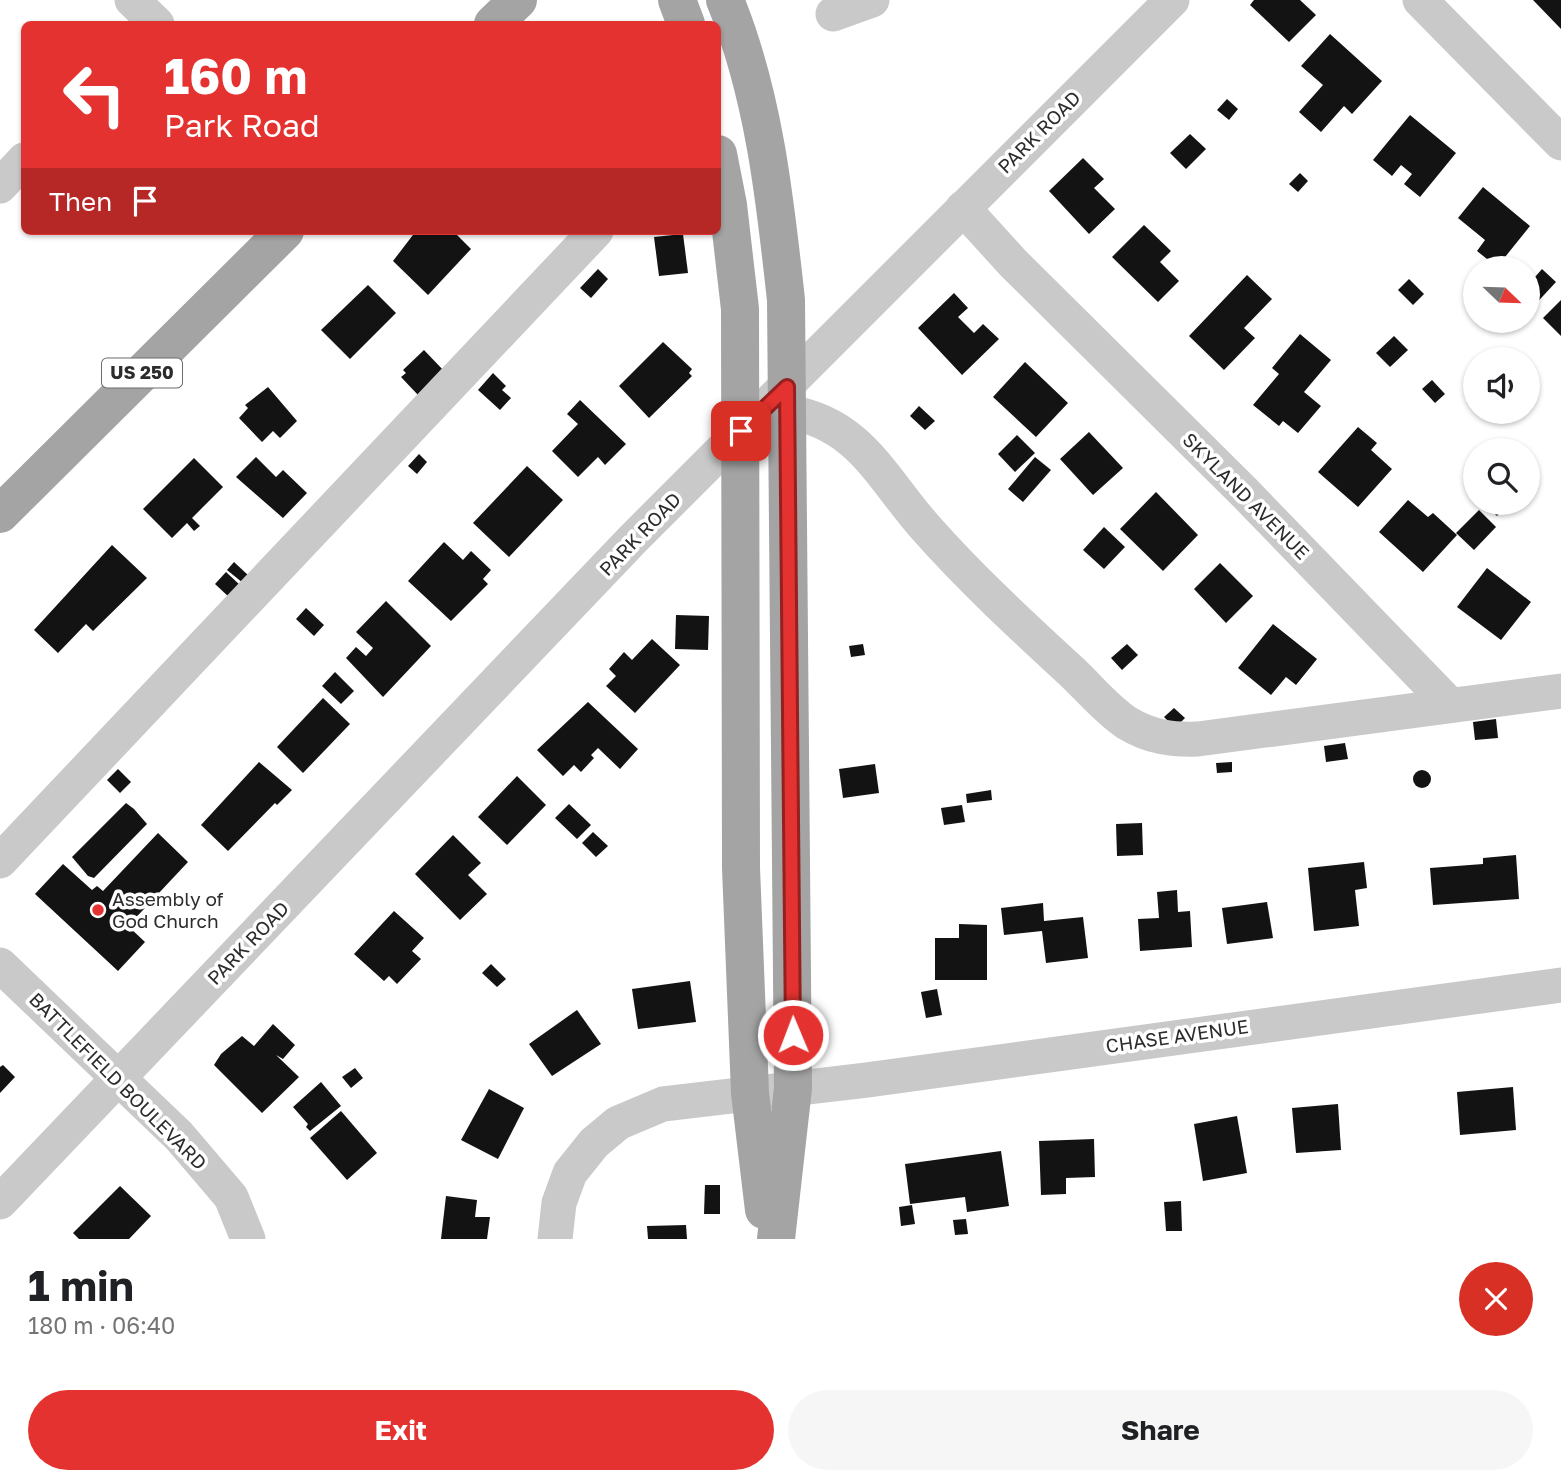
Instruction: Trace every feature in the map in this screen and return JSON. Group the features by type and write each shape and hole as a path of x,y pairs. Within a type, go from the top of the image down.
{"main road":[{"path":"496,21 518,0"},
{"path":"677,0 685,21"},
{"path":"725,0 758,107 776,204 786,300 793,1088 776,1239"},
{"path":"721,169 728,205 740,309 741,868 750,1093 768,1239"},
{"name":"US 250","path":"0,514 281,235"}],"street":[{"path":"833,14 872,0"},
{"name":"PARK ROAD","path":"0,1202 633,539 741,431 787,399 963,208 1172,0"},
{"path":"1420,0 1561,144"},
{"path":"0,186 21,163"},
{"name":"SKYLAND AVENUE","path":"963,208 1013,263 1244,492 1450,705"},
{"path":"0,861 592,235"},
{"path":"787,399 853,438 926,528 1125,721 1147,733 1172,740 1198,739 1561,691"},
{"name":"BATTLEFIELD BOULEVARD","path":"0,965 179,1136 231,1197 248,1239"},
{"name":"CHASE AVENUE","path":"555,1239 559,1203 570,1173 594,1143 618,1124 663,1104 1561,985"}],"building":[{"path":"1254,0 1300,0 1316,15 1289,42 1250,5"},
{"path":"1533,0 1561,0 1561,29"},
{"path":"1330,34 1382,81 1352,114 1344,106 1321,132 1299,112 1323,85 1301,66"},
{"path":"1227,99 1238,109 1229,120 1217,110"},
{"path":"1410,115 1456,153 1420,197 1404,184 1412,174 1401,165 1392,176 1373,160"},
{"path":"1190,134 1206,149 1186,169 1170,153"},
{"path":"1083,158 1104,179 1094,188 1115,209 1089,234 1049,191"},
{"path":"1300,173 1308,181 1298,192 1289,184"},
{"path":"1483,187 1530,226 1506,256 1483,256 1477,251 1485,240 1458,218"},
{"path":"1144,225 1171,251 1160,262 1179,281 1158,302 1112,257"},
{"path":"413,235 457,235 471,249 428,295 393,261"},
{"path":"683,235 688,273 659,276 654,237"},
{"path":"598,269 608,279 591,298 580,288"},
{"path":"1542,269 1556,282 1540,299"},
{"path":"1247,275 1272,299 1244,328 1255,338 1224,370 1189,336"},
{"path":"1409,279 1424,294 1413,305 1398,290"},
{"path":"368,285 396,313 350,359 321,330"},
{"path":"954,293 968,308 958,317 974,333 983,324 999,339 962,375 918,328"},
{"path":"1561,300 1561,336 1543,318"},
{"path":"1300,334 1331,360 1304,392 1321,406 1298,433 1283,421 1279,426 1253,405 1279,374 1272,368"},
{"path":"1394,336 1408,350 1390,367 1376,353"},
{"path":"663,342 692,369 689,373 692,376 649,418 619,386"},
{"path":"424,350 445,372 418,395 401,377 406,373 403,370"},
{"path":"1025,362 1068,403 1036,437 993,397"},
{"path":"493,373 506,386 502,390 511,398 500,410 478,390"},
{"path":"1432,380 1445,394 1435,403 1422,389"},
{"path":"268,387 297,421 280,438 273,431 262,442 239,418 248,408 245,405"},
{"path":"580,400 626,444 605,465 598,457 578,477 552,451 578,424 567,414"},
{"path":"919,406 935,421 925,430 910,416"},
{"path":"1358,427 1377,443 1371,450 1392,469 1358,507 1318,472"},
{"path":"1089,432 1123,468 1093,495 1060,459"},
{"path":"1017,435 1035,453 1015,472 998,454"},
{"path":"419,454 427,462 417,474 408,466"},
{"path":"256,457 276,477 283,470 307,493 283,518 236,477"},
{"path":"1035,457 1051,470 1023,502 1008,489"},
{"path":"194,458 223,487 192,518 200,526 194,531 187,523 172,538 143,509"},
{"path":"527,466 563,500 509,557 473,523"},
{"path":"1156,492 1198,535 1163,571 1120,529"},
{"path":"1408,500 1428,517 1433,513 1457,535 1423,572 1379,532"},
{"path":"1474,515 1484,515 1496,527 1474,550 1456,533"},
{"path":"1104,527 1125,547 1104,569 1083,550"},
{"path":"444,542 463,560 471,551 491,570 483,579 488,584 451,621 408,581"},
{"path":"112,545 147,578 93,631 86,624 58,653 34,630"},
{"path":"234,562 249,576 243,583 227,570"},
{"path":"1220,563 1253,596 1226,623 1194,589"},
{"path":"1487,568 1531,602 1501,640 1457,607"},
{"path":"226,572 241,586 230,598 215,584"},
{"path":"386,601 431,646 383,697 346,658 356,647 366,656 373,648 356,632"},
{"path":"306,608 324,625 314,636 296,619"},
{"path":"676,615 709,616 708,650 675,649"},
{"path":"1273,624 1317,659 1296,685 1286,677 1271,695 1238,668"},
{"path":"652,639 680,665 635,713 606,686 616,676 609,669 624,652 632,660"},
{"path":"863,644 865,655 851,657 849,646"},
{"path":"1127,644 1138,655 1122,670 1111,658"},
{"path":"335,672 354,691 341,704 322,686"},
{"path":"323,698 350,724 303,773 277,747"},
{"path":"588,702 638,749 620,769 598,748 591,755 594,758 581,772 574,765 563,776 537,750"},
{"path":"1174,708 1185,718 1175,728 1164,717"},
{"path":"1496,719 1498,738 1475,740 1473,722"},
{"path":"1345,743 1348,759 1326,762 1324,746"},
{"path":"259,762 292,790 277,805 275,803 228,851 201,825"},
{"path":"1232,762 1232,772 1217,773 1216,763"},
{"path":"875,764 879,793 843,798 839,769"},
{"path":"118,769 131,782 120,793 107,780"},
{"path":"1422,770 1428,773 1431,779 1428,785 1422,788 1416,785 1413,779 1416,773"},
{"path":"517,776 546,805 507,845 478,817"},
{"path":"991,790 992,800 967,803 966,794"},
{"path":"126,803 147,824 94,878 88,876 72,857"},
{"path":"569,804 591,825 577,839 555,818"},
{"path":"962,805 965,822 944,825 941,808"},
{"path":"1142,823 1143,855 1117,856 1116,824"},
{"path":"593,832 608,846 596,857 582,843"},
{"name":"Assembly of God Church","path":"158,833 188,862 128,926 145,942 118,971 35,894 63,864 92,890 97,886 103,891"},
{"path":"453,835 481,863 468,875 487,894 460,920 415,874"},
{"path":"1516,855 1519,899 1433,905 1430,868 1483,864 1483,858"},
{"path":"1364,862 1367,888 1355,890 1359,926 1314,931 1308,868"},
{"path":"1177,890 1178,912 1190,911 1192,947 1140,951 1138,919 1159,918 1157,892"},
{"path":"1267,902 1273,938 1227,944 1222,908"},
{"path":"1043,903 1044,921 1083,917 1088,958 1046,963 1042,931 1004,935 1001,908"},
{"path":"394,911 424,938 412,951 421,959 397,984 389,976 384,981 354,954"},
{"path":"959,924 987,925 987,980 935,980 935,938 959,938"},
{"path":"491,964 506,979 497,987 482,973"},
{"path":"690,981 696,1022 638,1029 632,989"},
{"path":"937,989 942,1015 926,1018 921,992"},
{"path":"577,1010 601,1044 552,1076 529,1044"},
{"path":"273,1024 295,1045 283,1059 276,1055 299,1077 262,1113 214,1065 221,1054 242,1036 254,1046"},
{"path":"3,1065 15,1077 0,1093 0,1067"},
{"path":"355,1068 363,1078 351,1088 342,1077"},
{"path":"321,1082 341,1106 310,1131 306,1127 308,1124 293,1107"},
{"path":"1513,1087 1516,1130 1460,1135 1457,1092"},
{"path":"489,1089 524,1108 498,1159 461,1140"},
{"path":"1338,1104 1341,1150 1296,1153 1292,1108"},
{"path":"341,1111 377,1153 347,1180 310,1138"},
{"path":"1237,1116 1247,1173 1203,1181 1194,1124"},
{"path":"1094,1139 1095,1177 1066,1178 1066,1194 1041,1195 1039,1141"},
{"path":"1001,1151 1009,1206 967,1212 965,1197 910,1204 905,1164"},
{"path":"705,1185 720,1185 720,1214 704,1214"},
{"path":"120,1186 151,1216 129,1239 79,1239 73,1233"},
{"path":"446,1196 477,1200 475,1217 490,1217 487,1239 441,1239"},
{"path":"1181,1201 1182,1231 1166,1231 1164,1202"},
{"path":"912,1205 915,1224 901,1226 899,1207"},
{"path":"966,1219 968,1234 955,1235 953,1220"},
{"path":"686,1225 687,1239 648,1239 647,1226"}],"place":[{"name":"Assembly of God Church","path":"98,910"}],"route":[{"path":"741,431 787,387 793,1035"}]}
